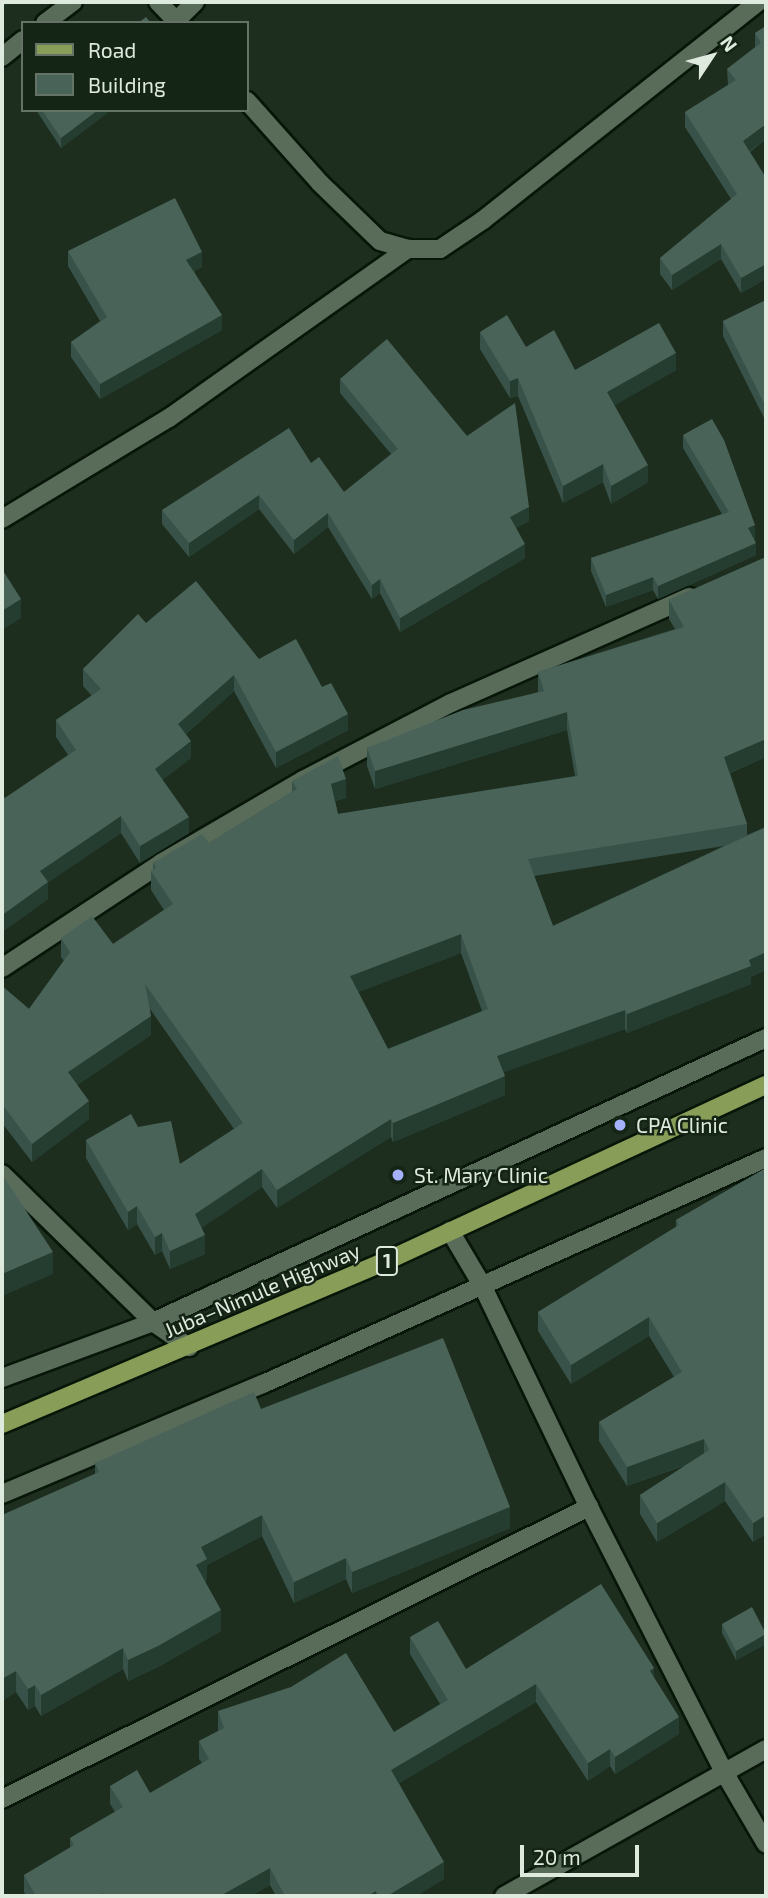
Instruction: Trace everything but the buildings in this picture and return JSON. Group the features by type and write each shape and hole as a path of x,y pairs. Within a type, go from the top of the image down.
{"main road":[{"name":"Juba–Nimule Highway","path":"2,1424 189,1347 450,1231 766,1085"}],"street":[{"path":"48,21 72,2"},
{"path":"158,2 176,21"},
{"path":"178,21 195,2"},
{"path":"248,102 320,183 380,241 408,249 440,249 484,220 758,2"},
{"path":"2,57 21,42"},
{"path":"2,519 169,418 408,249"},
{"path":"2,968 161,863 303,780 451,703 713,587"},
{"path":"2,1378 153,1322 766,1038"},
{"path":"2,1494 766,1158"},
{"path":"2,1174 153,1322 189,1347"},
{"path":"450,1231 482,1285 589,1507 724,1772 766,1844"},
{"path":"2,1799 589,1507"},
{"path":"504,1896 766,1749"}],"place":[{"name":"CPA Clinic","path":"620,1125"},
{"name":"St. Mary Clinic","path":"398,1175"}]}
